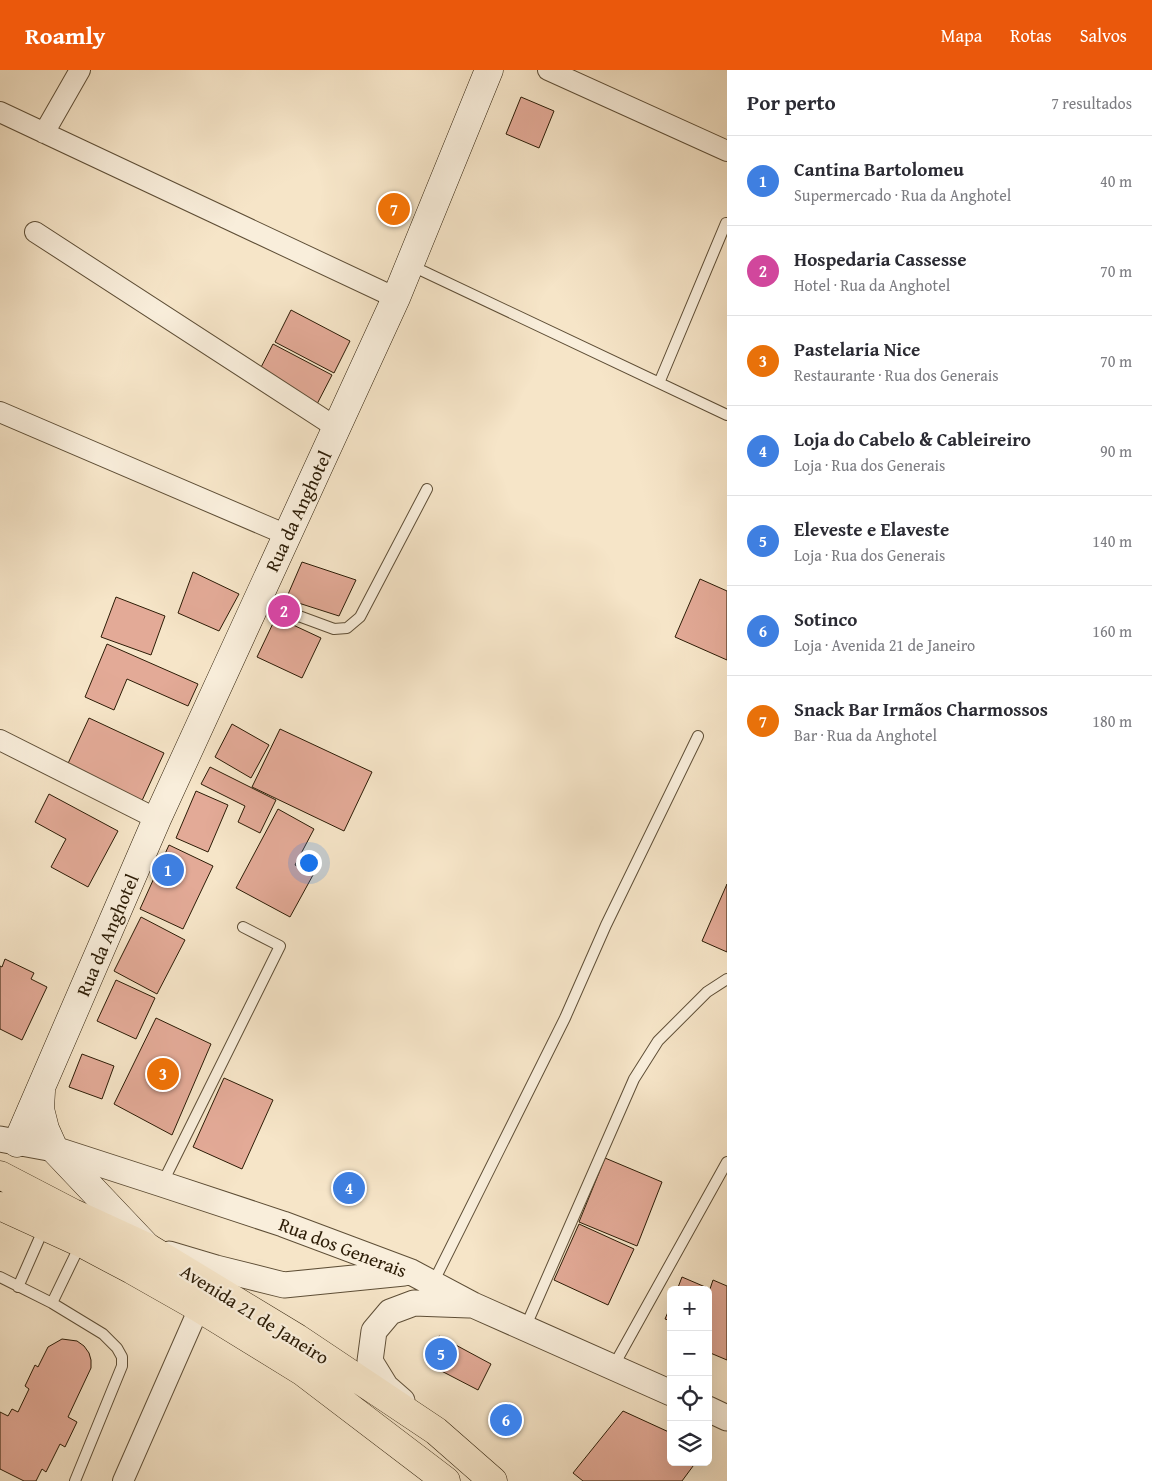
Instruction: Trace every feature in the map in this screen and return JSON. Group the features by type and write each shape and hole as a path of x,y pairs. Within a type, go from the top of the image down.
{"main road":[{"name":"Rua da Anghotel","path":"9,1141 42,1087 157,819 396,298 488,70"},
{"name":"Rua da Anghotel","path":"42,1087 40,1108 45,1129 54,1149 147,1247"},
{"name":"Avenida 21 de Janeiro","path":"0,1175 73,1213 147,1247 297,1338 436,1431 493,1481"},
{"name":"Avenida 21 de Janeiro","path":"0,1206 81,1243 132,1270 199,1308 303,1372 446,1481"}],"street":[{"path":"44,133 80,70"},
{"path":"548,70 727,151"},
{"path":"0,112 396,298"},
{"path":"36,232 337,428"},
{"path":"0,412 287,535"},
{"path":"0,740 157,819"},
{"name":"Rua dos Generais","path":"9,1141 54,1149 283,1224 422,1278 473,1306 667,1391"},
{"path":"147,1247 216,1268 284,1284 422,1278"},
{"path":"436,1431 386,1387 370,1361 374,1331 390,1312 414,1303 473,1306"},
{"path":"123,1481 199,1308"},
{"path":"712,1412 727,1418"}],"lane":[{"path":"659,383 726,223"},
{"path":"409,265 727,415"},
{"path":"257,600 334,629 346,628 360,617 427,489"},
{"path":"422,1278 565,1018 606,926 698,736"},
{"path":"162,1184 280,946 243,927"},
{"path":"526,1328 634,1079 658,1041 707,992 727,979"},
{"path":"613,1367 727,1162"},
{"path":"18,1287 45,1227"},
{"path":"52,1303 81,1243"},
{"path":"0,1277 52,1303 102,1334 112,1342 122,1356 122,1366 75,1481"}],"building":[{"path":"521,97 554,111 539,148 506,134"},
{"path":"291,310 350,341 334,373 275,342"},
{"path":"273,344 332,375 316,406 257,375"},
{"path":"302,562 356,580 339,616 286,599"},
{"path":"193,572 239,594 219,631 178,613"},
{"path":"700,579 727,591 727,660 675,637"},
{"path":"116,597 165,616 151,655 101,637"},
{"path":"276,617 321,638 302,678 257,657"},
{"path":"107,644 198,684 188,706 127,679 114,710 85,697"},
{"path":"89,718 164,753 140,805 65,770"},
{"path":"232,724 269,745 251,778 215,757"},
{"path":"280,729 372,772 344,831 252,787"},
{"path":"210,767 276,800 260,833 238,822 245,806 201,784"},
{"path":"196,791 228,805 208,852 176,838"},
{"path":"49,794 118,831 88,887 51,867 66,839 35,822"},
{"path":"278,809 314,829 295,865 313,875 290,917 236,888"},
{"path":"169,845 213,866 183,929 140,909"},
{"path":"727,884 727,952 702,941"},
{"path":"141,917 185,940 157,994 114,971"},
{"path":"5,959 34,973 31,979 47,987 22,1040 0,1029 0,966 2,967"},
{"path":"116,980 155,998 136,1039 97,1021"},
{"path":"156,1018 211,1044 172,1135 114,1104"},
{"path":"82,1054 114,1066 102,1099 69,1087"},
{"path":"224,1078 273,1100 242,1169 193,1147"},
{"path":"605,1158 662,1182 637,1246 579,1222"},
{"path":"579,1224 634,1249 608,1305 554,1280"},
{"path":"682,1277 703,1286 679,1286"},
{"path":"713,1280 727,1286 727,1360 712,1354 711,1286"},
{"path":"439,1336 491,1364 478,1390 426,1363"},
{"path":"62,1339 77,1341 84,1346 91,1360 91,1368 68,1417 77,1422 65,1447 60,1444 46,1472 42,1469 36,1481 24,1481 0,1469 0,1412 8,1416 12,1409 18,1412 29,1389 25,1386 35,1365 38,1367 48,1347"},
{"path":"623,1411 667,1431 667,1466 693,1466 682,1481 583,1481 573,1473"}],"place":[{"name":"Snack Bar Irmãos Charmossos","path":"394,209"},
{"name":"Hospedaria Cassesse","path":"284,611"},
{"name":"Cantina Bartolomeu","path":"168,870"},
{"name":"Pastelaria Nice","path":"163,1074"},
{"name":"Loja do Cabelo & Cableireiro","path":"349,1188"},
{"name":"Eleveste e Elaveste","path":"441,1354"},
{"name":"Sotinco","path":"506,1420"}]}
